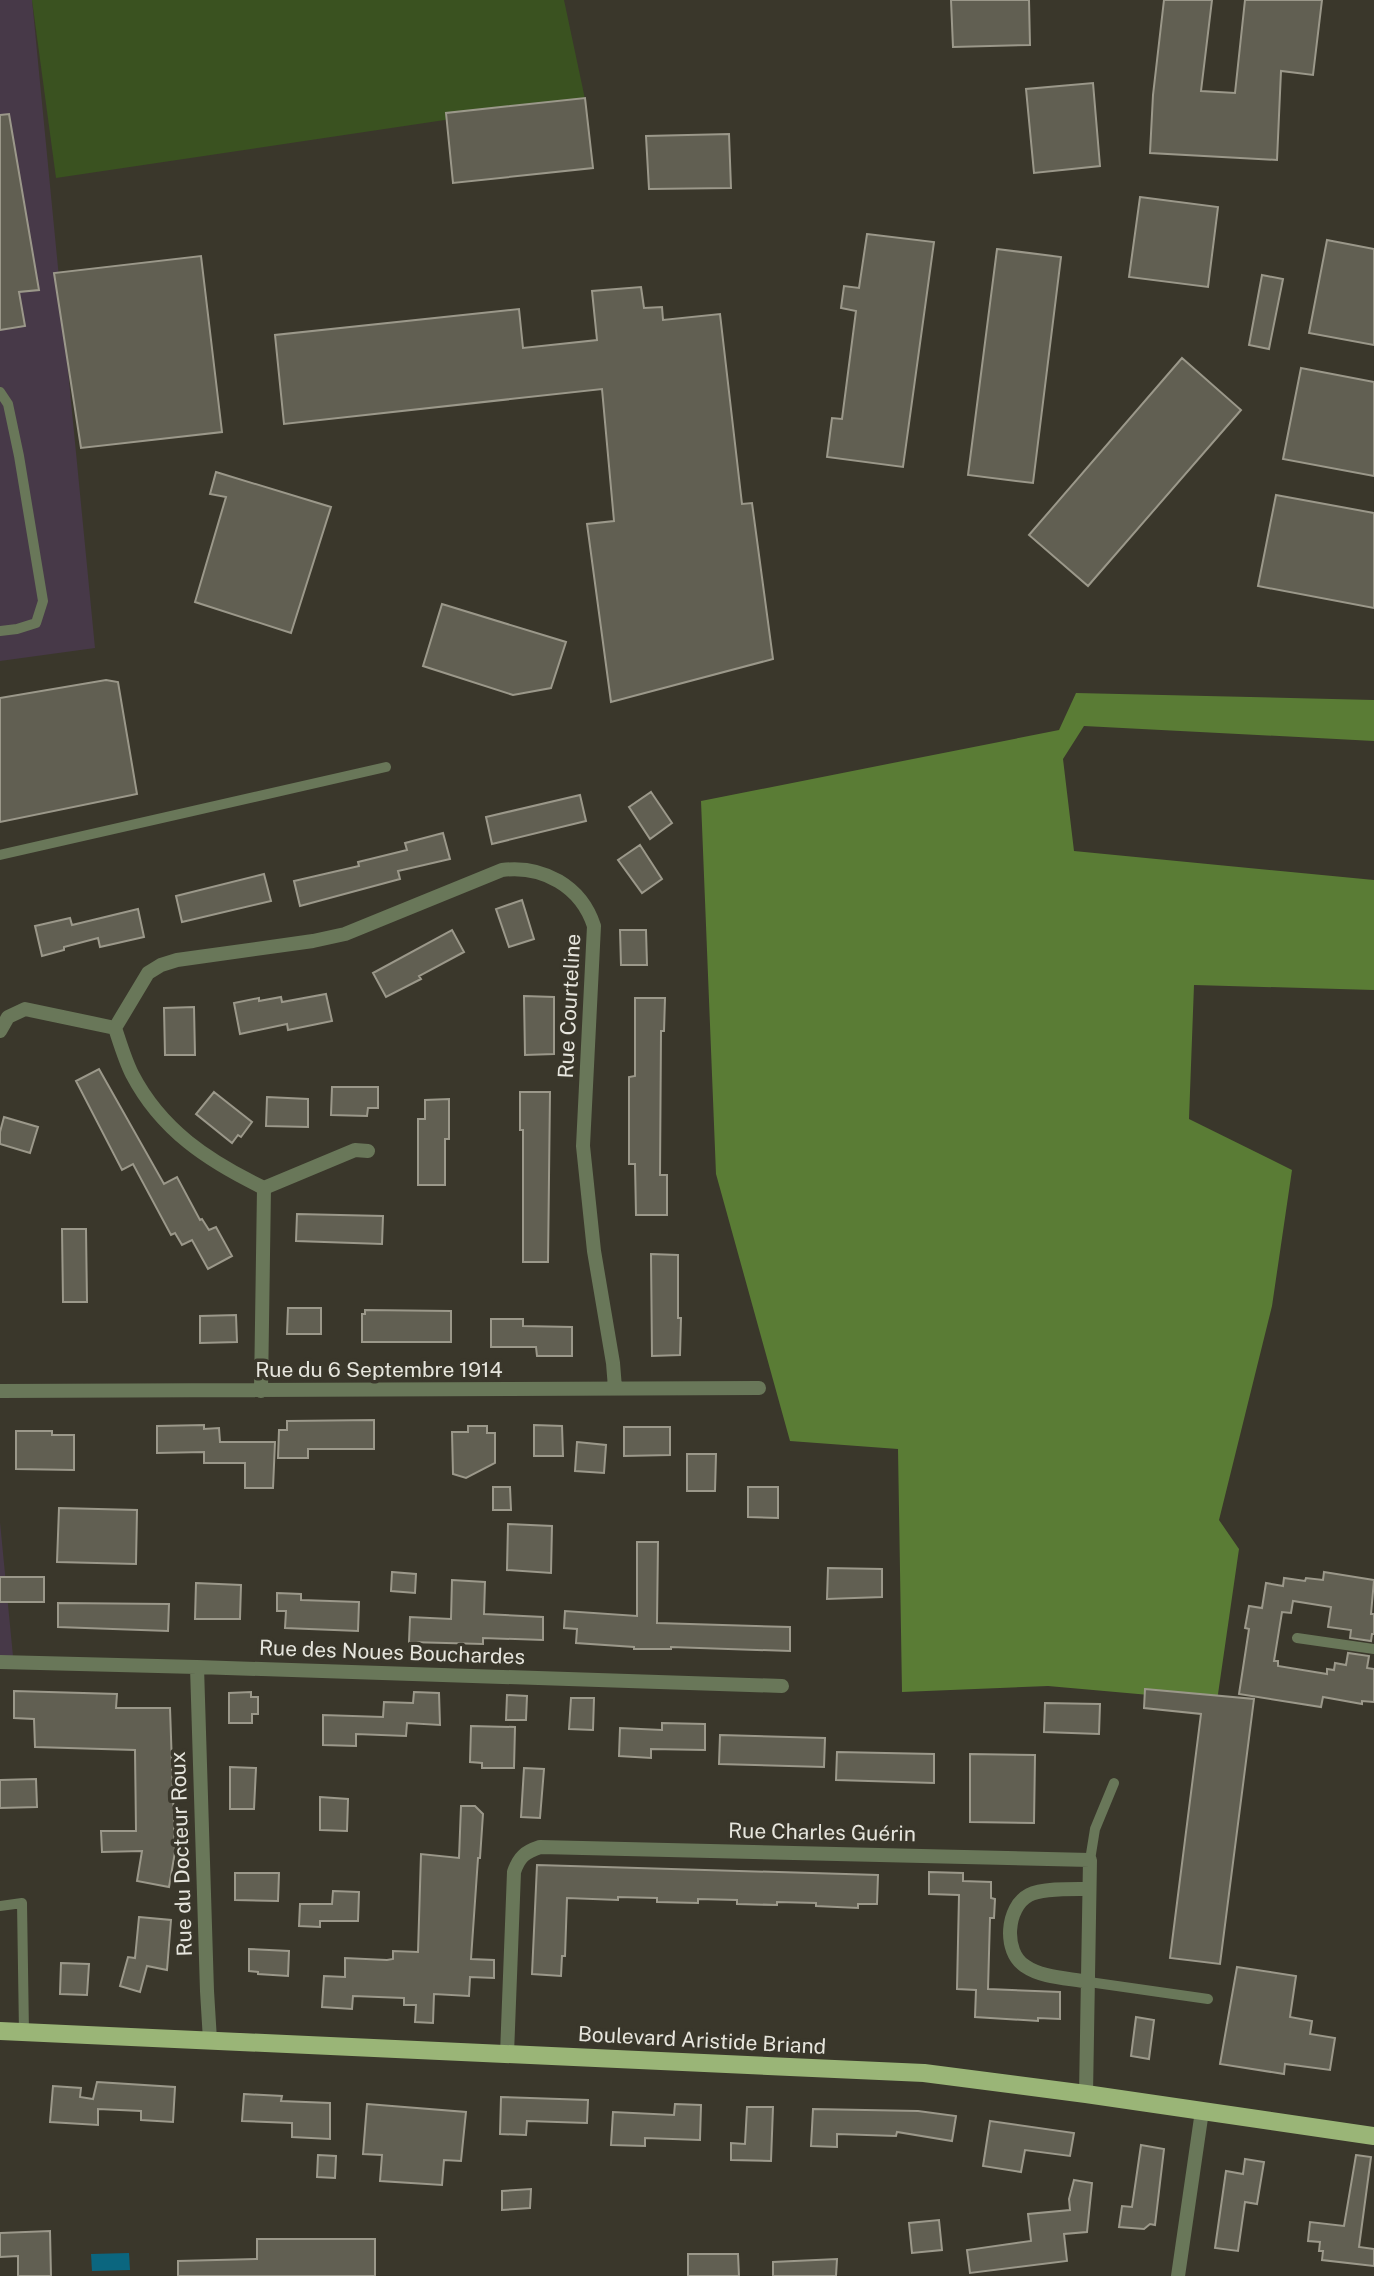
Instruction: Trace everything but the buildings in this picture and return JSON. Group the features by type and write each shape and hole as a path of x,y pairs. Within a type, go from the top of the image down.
{"main road":[{"path":"0,2031 24,2033"},
{"name":"Boulevard Aristide Briand","path":"24,2033 73,2033 924,2073 1374,2136"},
{"path":"0,2038 24,2033"}],"street":[{"name":"Rue Courteline","path":"115,1028 148,973 161,965 177,960 345,934 502,870 529,870 552,876 564,884 585,904 594,926 583,1146 594,1251 614,1363 615,1388"},
{"path":"0,1031 8,1017 24,1009 115,1028 131,1072 153,1108 188,1143 236,1174 264,1188 355,1150 368,1152"},
{"path":"261,1391 264,1188"},
{"name":"Rue du 6 Septembre 1914","path":"0,1391 759,1388"},
{"name":"Rue des Noues Bouchardes","path":"0,1662 782,1686"},
{"name":"Rue du Docteur Roux","path":"197,1667 210,2040"},
{"name":"Rue Charles Guérin","path":"507,2054 514,1872 517,1861 525,1853 540,1847 1090,1860"},
{"path":"1086,2094 1090,1860"},
{"path":"1089,1888 1041,1892 1026,1897 1018,1907 1010,1937 1011,1949 1024,1966 1037,1972 1089,1982"},
{"path":"1178,2276 1202,2111"}],"lane":[{"path":"0,392 8,404 19,456 43,601 36,623 0,631"},
{"path":"0,855 386,767"},
{"path":"1297,1638 1374,1649"},
{"path":"1090,1860 1096,1829 1114,1783"},
{"path":"0,1906 22,1903 24,2033"},
{"path":"1089,1982 1208,1999"}],"shaded area":[{"path":"0,0 32,0 95,648 0,661"},
{"path":"0,1522 13,1656 0,1656"}],"green space":[{"path":"32,0 564,0 585,99 56,178"},
{"path":"1076,693 1374,700 1374,741 1084,726 1063,759 1074,851 1374,880 1374,990 1194,985 1189,1119 1292,1170 1272,1306 1219,1520 1239,1549 1217,1701 1048,1686 902,1692 898,1449 790,1441 716,1174 701,801 1059,730"}],"water":[{"path":"129,2253 130,2270 92,2271 91,2254"}]}
